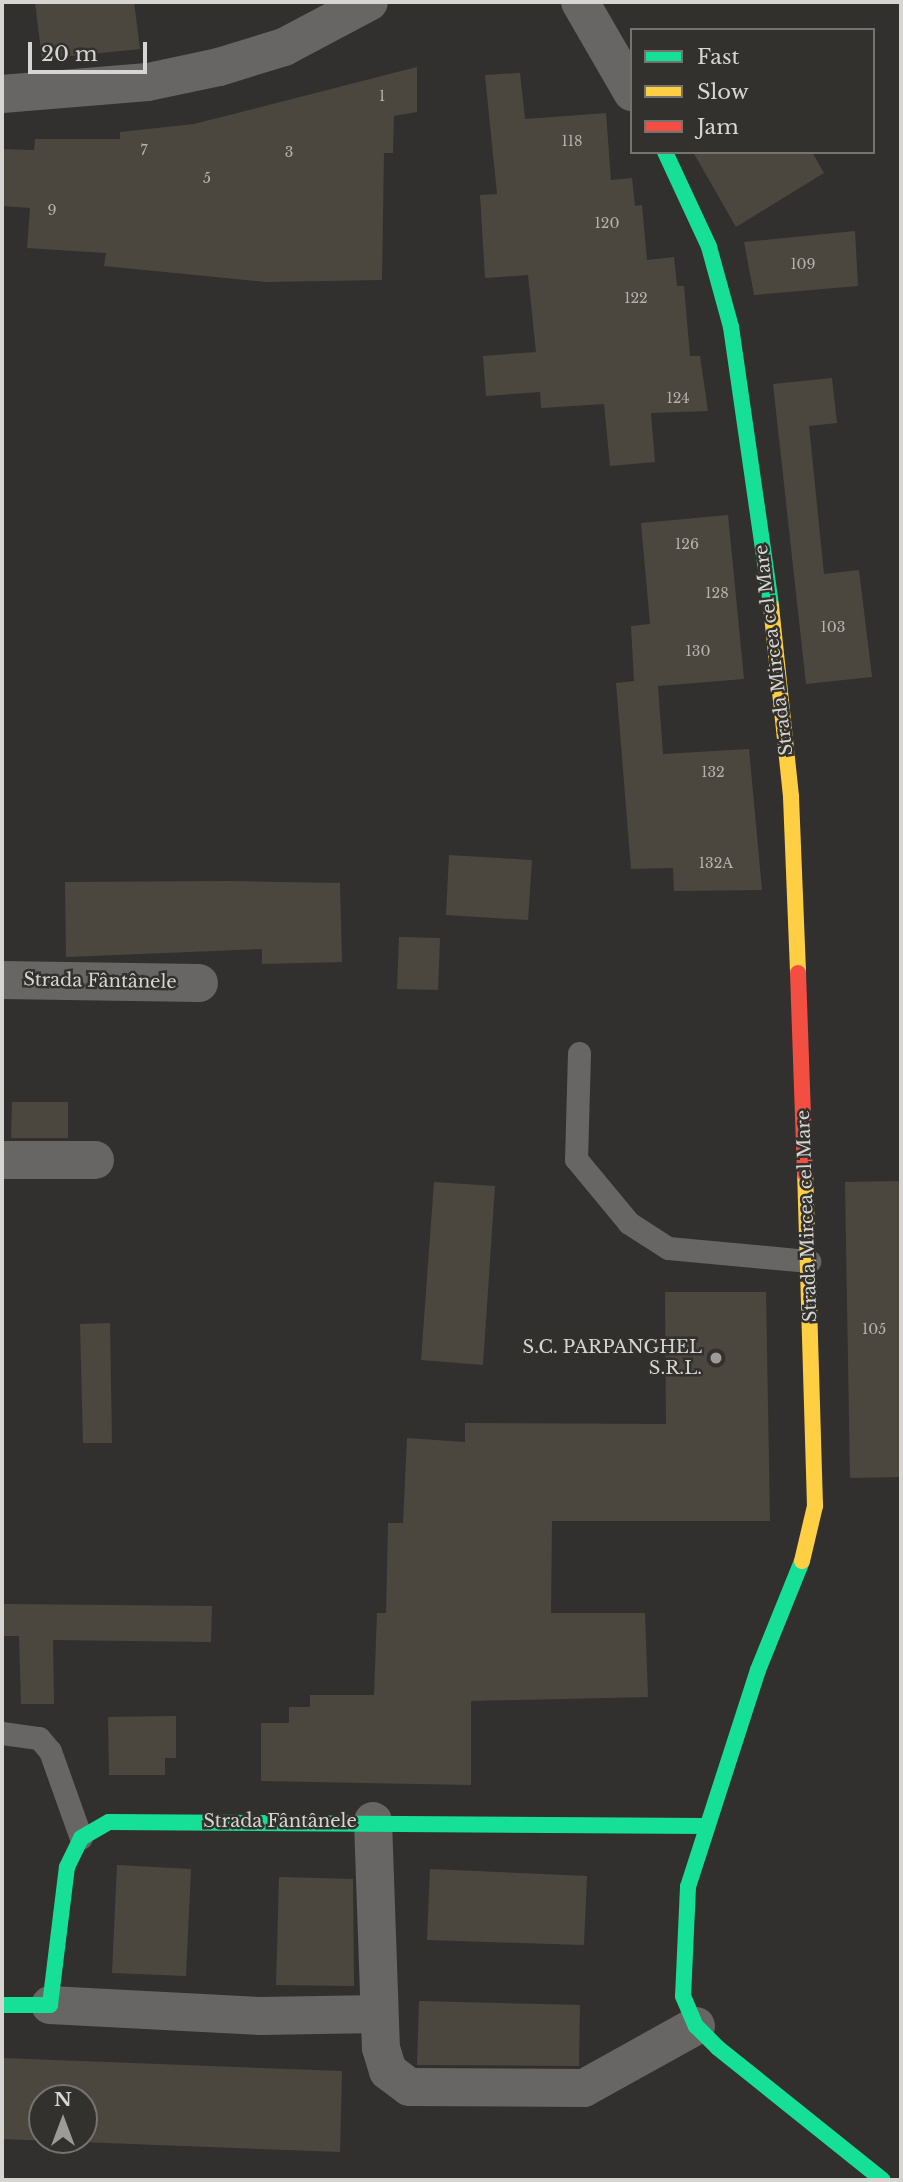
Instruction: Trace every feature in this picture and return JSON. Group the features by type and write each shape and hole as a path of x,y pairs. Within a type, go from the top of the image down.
{"street":[{"path":"2,94 148,82 219,66 284,47 369,2"},
{"path":"580,2 630,89"},
{"name":"Strada Mircea cel Mare","path":"666,154 709,247 731,327 776,644 791,797 809,1261 815,1506 796,1586 758,1670 705,1826 688,1887 682,1952 683,1996 696,2026 783,2104 884,2180"},
{"name":"Strada Fântânele","path":"2,980 199,983"},
{"path":"2,1160 95,1160"},
{"path":"373,1821 378,2014 388,2071 409,2087 434,2092 584,2088 696,2026"},
{"name":"Strada Fântânele","path":"81,1838 109,1822 373,1821 705,1826"},
{"path":"50,2005 55,1923 67,1867 81,1838"},
{"path":"2,2005 261,2016 378,2014"}],"lane":[{"path":"579,1053 576,1159 629,1223 668,1248 809,1261"},
{"path":"2,1733 39,1738 50,1751 81,1838"}],"building":[{"path":"35,2 134,2 140,49 42,59"},
{"path":"417,67 417,112 394,116 393,153 384,153 382,280 266,282 104,266 106,253 27,248 30,208 2,206 2,149 34,150 35,139 120,139 120,132 194,124"},
{"path":"520,73 525,119 606,113 611,180 632,178 635,206 642,205 647,260 674,257 677,286 684,286 690,356 700,356 708,411 651,413 655,462 610,466 604,404 541,408 540,392 486,396 483,356 536,352 528,275 485,278 480,195 497,194 485,75"},
{"path":"694,154 813,154 824,173 736,227"},
{"path":"855,231 858,286 754,295 744,242"},
{"path":"832,378 837,423 809,426 824,574 859,570 872,677 806,684 773,384"},
{"path":"728,515 744,679 658,686 663,754 749,749 762,890 674,891 673,868 631,869 616,683 634,681 631,626 650,624 641,523"},
{"path":"449,855 532,860 528,920 446,915"},
{"path":"65,882 340,883 342,962 262,964 262,949 66,957"},
{"path":"399,937 440,938 438,990 397,989"},
{"path":"12,1102 68,1102 68,1138 11,1138"},
{"path":"901,1181 901,1477 850,1478 845,1182"},
{"path":"434,1182 495,1186 483,1365 421,1360"},
{"path":"665,1292 766,1292 770,1521 552,1521 551,1613 645,1613 648,1697 471,1701 471,1785 261,1781 261,1723 289,1723 289,1707 310,1707 310,1695 374,1695 377,1613 386,1613 388,1523 403,1523 407,1438 465,1442 465,1423 666,1424"},
{"path":"110,1323 112,1443 83,1443 80,1324"},
{"path":"2,1604 212,1606 211,1642 53,1640 54,1704 21,1704 19,1636 2,1636"},
{"path":"176,1716 176,1758 165,1758 165,1775 109,1775 108,1717"},
{"path":"117,1865 191,1869 186,1976 112,1973"},
{"path":"430,1869 587,1876 584,1945 427,1940"},
{"path":"279,1877 353,1879 354,1986 276,1985"},
{"path":"419,2001 580,2005 579,2066 417,2065"},
{"path":"2,2058 342,2071 340,2152 98,2143 98,2084 28,2084 28,2140 2,2139"}],"traffic: fast":[{"path":"666,154 709,247 731,327 771,606"},
{"path":"802,1561 758,1670 688,1887 683,1996 696,2026 718,2048 883,2180"},
{"path":"2,2005 50,2005 67,1867 81,1838 109,1822 705,1826"}],"traffic: slow":[{"path":"771,606 791,797 798,973"},
{"path":"802,1561 815,1506 805,1174"}],"traffic: jam":[{"path":"798,973 805,1174"}],"place":[{"name":"S.C. PARPANGHEL S.R.L.","path":"716,1358"}]}
